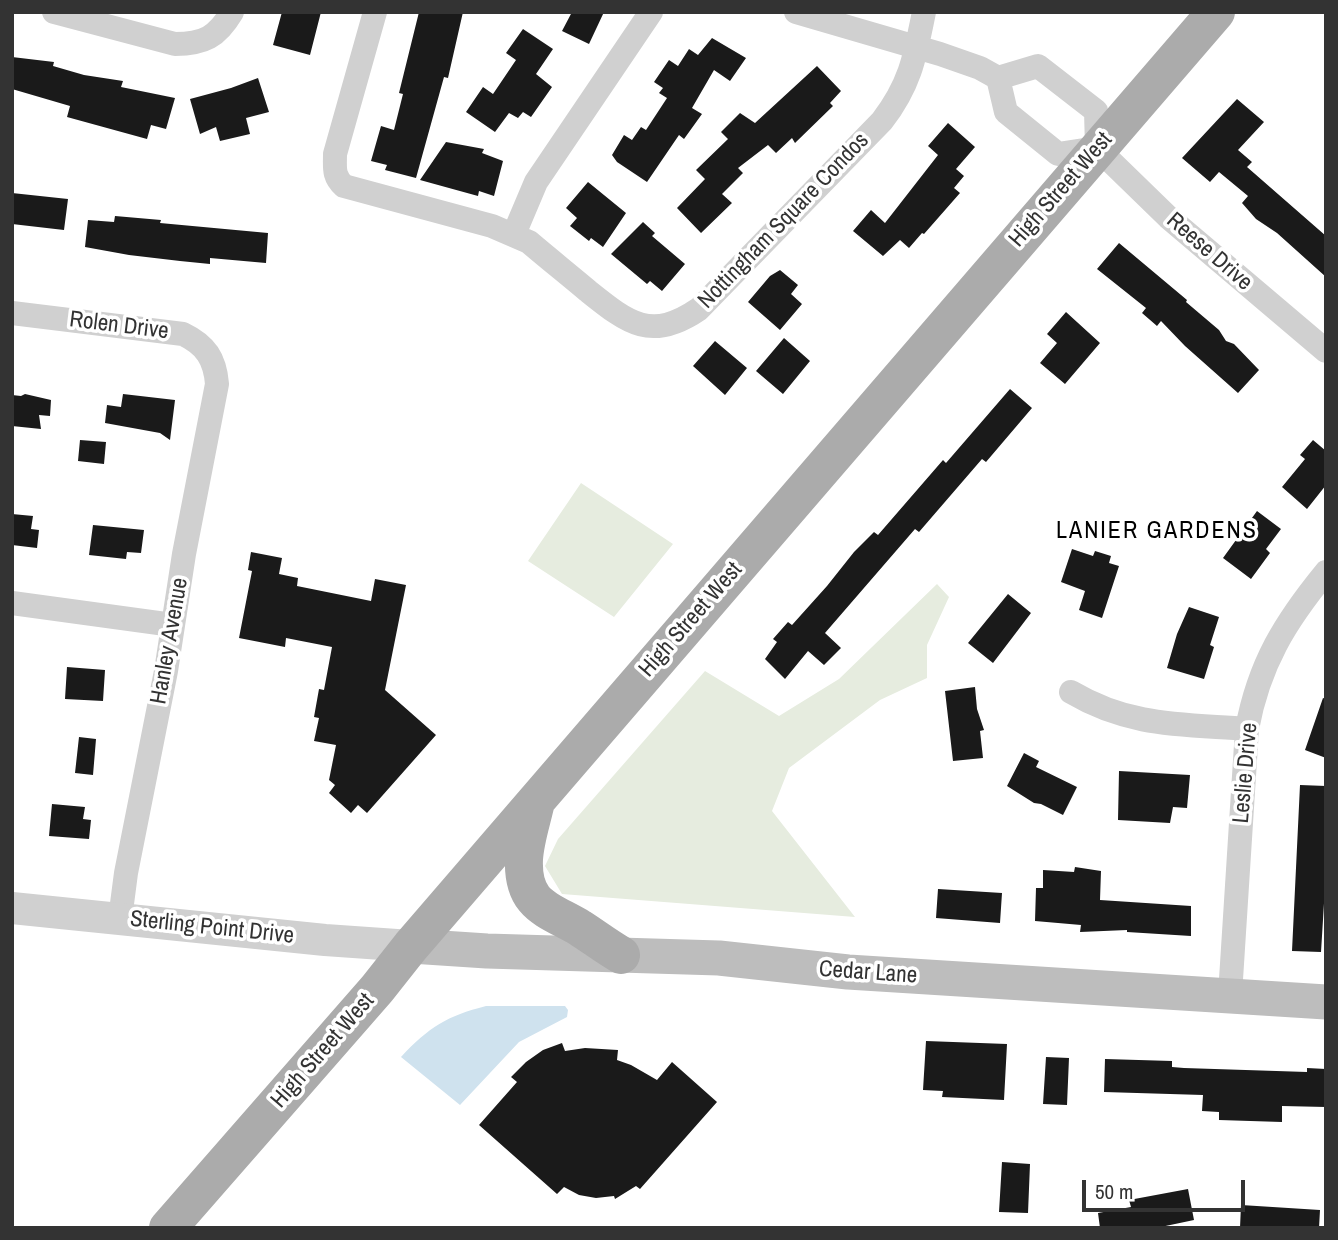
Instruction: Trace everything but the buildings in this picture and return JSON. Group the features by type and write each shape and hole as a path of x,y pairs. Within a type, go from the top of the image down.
{"main road":[{"name":"High Street West","path":"167,1228 377,989 411,946 1216,12"},
{"path":"536,801 524,859 525,876 531,895 541,907 621,955"},
{"name":"Cedar Lane","path":"411,946 719,958 848,972 1326,1002"}],"street":[{"path":"54,12 175,44 207,40 223,28 232,12"},
{"name":"Nottingham Square Condos","path":"375,12 335,154 334,172 337,180 344,186 514,234 529,242 620,317 648,326 666,325 684,319 699,309 881,121 897,101 911,74 924,12"},
{"path":"514,234 536,182 651,12"},
{"path":"796,12 979,68 998,78 1038,66 1096,111 1097,148 1058,154 1006,112 998,78"},
{"name":"Reese Drive","path":"1097,148 1168,217 1326,351"},
{"name":"Rolen Drive","path":"12,313 183,334 197,341 210,355 213,363"},
{"name":"Hanley Avenue","path":"120,919 126,873 217,384 213,363"},
{"name":"Leslie Drive","path":"1230,995 1247,729 1261,674 1276,640 1296,609 1326,572"},
{"path":"12,603 173,625"},
{"path":"1071,692 1092,705 1120,716 1143,721 1247,729"},
{"name":"Sterling Point Drive","path":"12,908 325,940 411,946"}],"shaded area":[{"path":"581,483 673,544 614,617 528,561"},
{"path":"937,584 949,597 927,645 927,678 880,700 789,768 772,811 855,917 562,894 545,866 558,839 705,671 779,716 839,679"}],"water":[{"path":"486,1006 565,1006 568,1010 567,1017 519,1042 460,1105 401,1057 439,1024"}],"district":[{"name":"LANIER GARDENS","path":"1157,532"}]}
